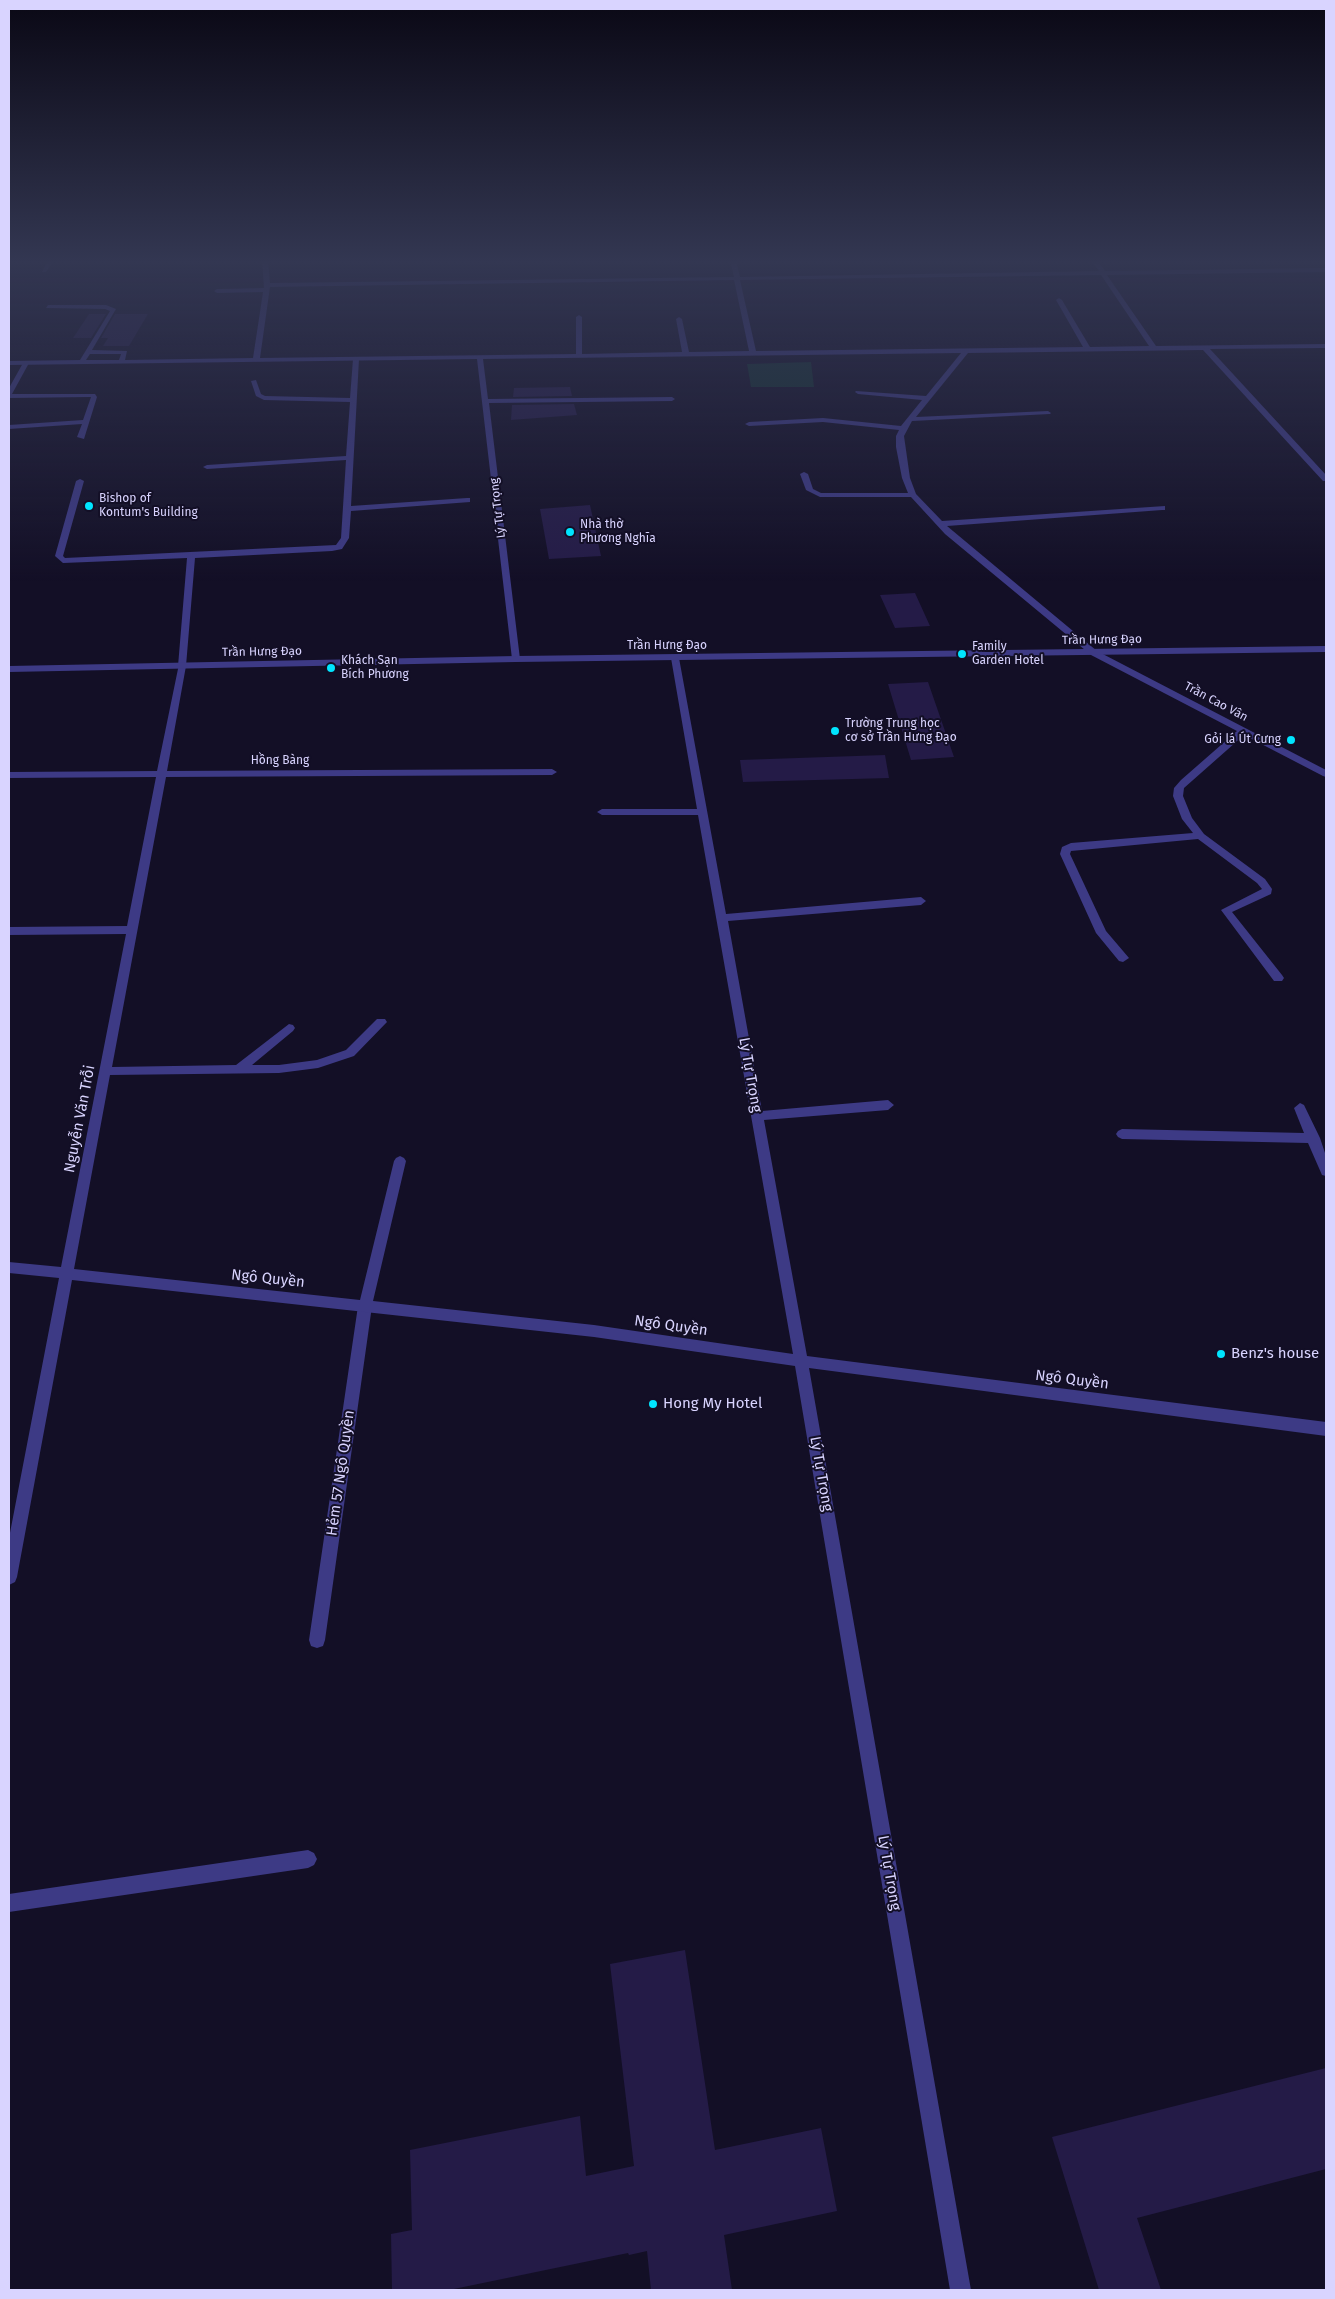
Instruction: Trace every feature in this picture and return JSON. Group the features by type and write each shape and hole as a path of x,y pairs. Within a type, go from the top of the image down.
{"street":[{"path":"24,367 9,395 93,395 94,397 81,437"},
{"path":"80,481 59,559 69,562 332,550 339,547 345,538 356,367"},
{"name":"Lý Tự Trọng","path":"481,367 516,659"},
{"path":"804,474 810,490 820,495 913,495 906,478 900,447 900,436 910,419 953,367"},
{"path":"1223,367 1326,479"},
{"path":"254,381 258,395 264,398 354,400"},
{"path":"858,392 927,398"},
{"path":"485,401 672,399"},
{"path":"910,419 1048,413"},
{"path":"749,424 823,420 904,428"},
{"path":"9,427 86,422"},
{"path":"207,467 349,458"},
{"name":"Trần Cao Vân","path":"913,495 940,524 1094,653 1326,774"},
{"path":"346,509 467,500"},
{"path":"940,524 1162,508"},
{"name":"Nguyễn Văn Trỗi","path":"9,1578 182,666 191,556"},
{"name":"Trần Hưng Đạo","path":"9,669 516,659 1326,649"},
{"name":"Lý Tự Trọng","path":"675,658 801,1361 961,2290"},
{"path":"1243,731 1179,788 1178,796 1187,819 1200,836 1262,881 1267,889 1267,892 1226,910 1278,978"},
{"name":"Hồng Bàng","path":"9,776 552,772"},
{"path":"602,812 703,812"},
{"path":"1123,958 1101,932 1065,854 1066,849 1071,846 1200,836"},
{"path":"722,918 921,901"},
{"path":"9,931 132,930"},
{"path":"106,1072 279,1069 318,1064 350,1053 380,1022"},
{"path":"238,1070 289,1028"},
{"path":"757,1116 888,1105"},
{"path":"1300,1108 1326,1171"},
{"path":"1122,1134 1314,1138"},
{"name":"Hẻm 57 Ngô Quyền","path":"317,1640 365,1306 400,1162"},
{"name":"Ngô Quyền","path":"9,1267 68,1272 594,1332 801,1361 1326,1429"},
{"path":"9,1903 308,1859"}],"green space":[{"path":"748,367 812,367 814,387 751,387"}],"building":[{"path":"570,387 572,396 513,397 514,388"},
{"path":"574,404 577,415 511,420 512,405"},
{"name":"Nhà thờ Phương Nghĩa","path":"590,505 601,556 549,559 540,509"},
{"path":"915,593 930,626 895,628 880,595"},
{"path":"928,682 954,757 911,760 888,684"},
{"path":"885,755 889,778 743,782 740,760"},
{"path":"685,1950 715,2150 821,2128 837,2211 724,2235 732,2290 651,2290 647,2251 629,2255 628,2253 449,2290 392,2290 391,2234 412,2230 410,2150 580,2116 586,2176 634,2166 610,1964"},
{"path":"1326,2068 1326,2169 1137,2218 1161,2290 1099,2290 1052,2137"}],"place":[{"name":"Bishop of Kontum's Building","path":"89,506"},
{"name":"Nhà thờ Phương Nghĩa","path":"570,532"},
{"name":"Family Garden Hotel","path":"962,654"},
{"name":"Khách Sạn Bích Phương","path":"331,668"},
{"name":"Trường Trung học cơ sở Trần Hưng Đạo","path":"835,731"},
{"name":"Gỏi lá Út Cưng","path":"1291,740"},
{"name":"Benz's house","path":"1221,1354"},
{"name":"Hong My Hotel","path":"653,1404"}]}
